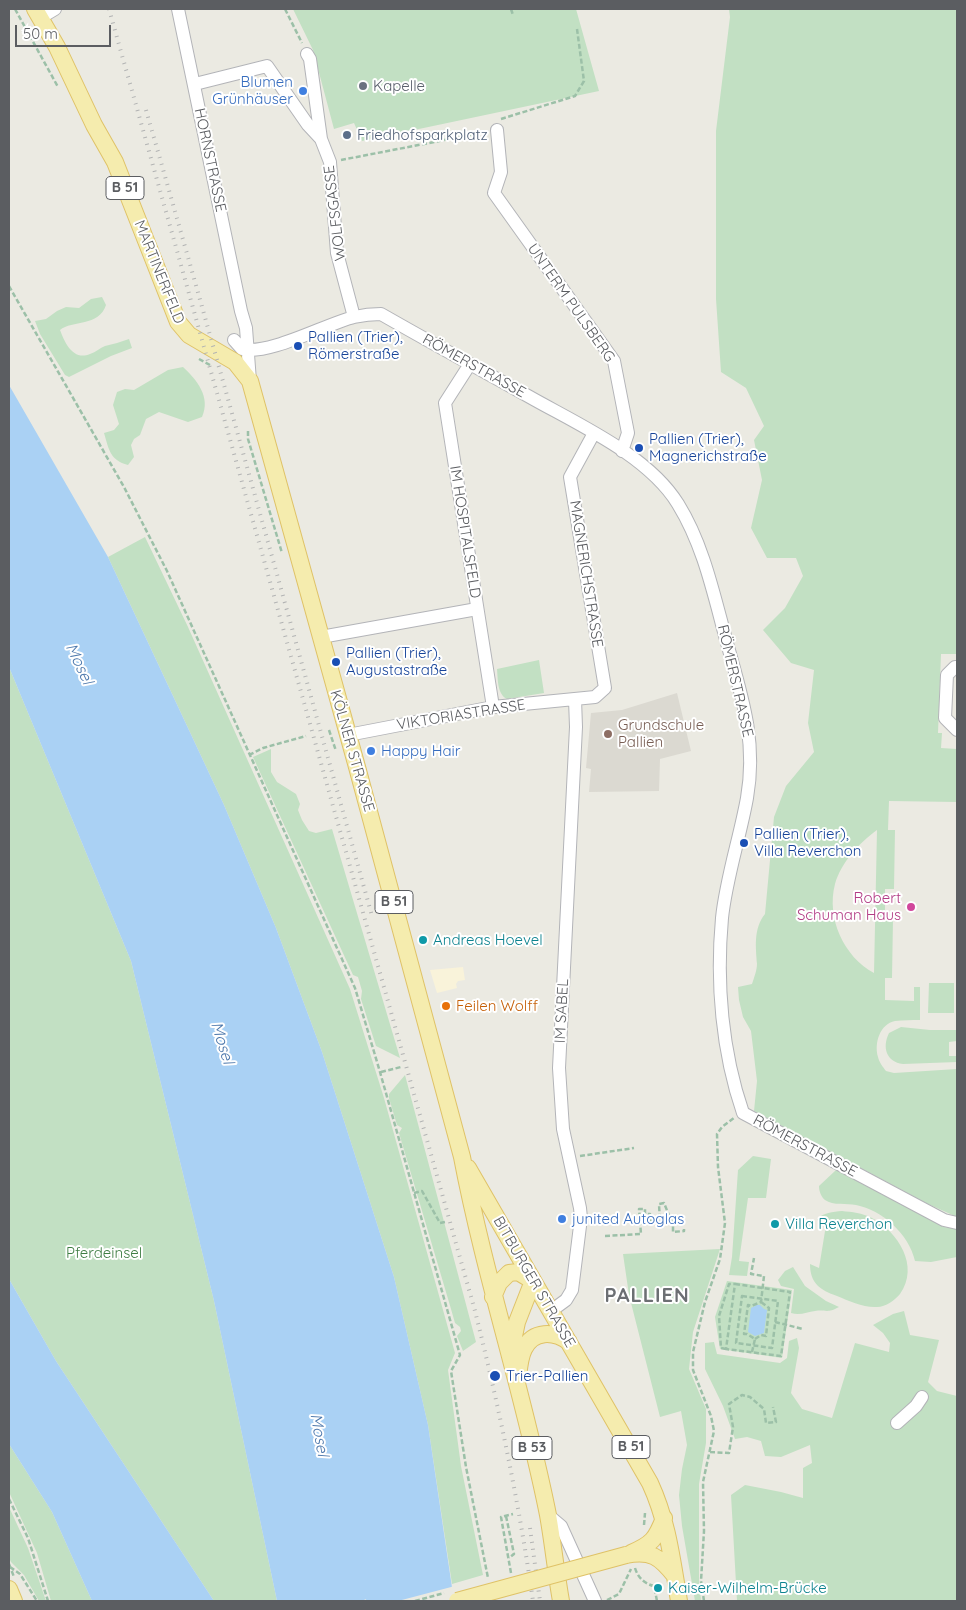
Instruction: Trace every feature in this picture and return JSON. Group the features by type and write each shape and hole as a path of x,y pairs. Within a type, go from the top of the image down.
{"main road":[{"name":"MARTINERFELD","path":"38,13 114,162 178,322 189,335 224,355"},
{"name":"KÖLNER STRASSE","path":"224,355 238,364 250,381 462,1157"},
{"name":"BITBURGER STRASSE","path":"462,1157 657,1496 671,1547 679,1601"},
{"path":"462,1157 493,1297"},
{"path":"493,1297 499,1283 505,1275 511,1272 518,1272 533,1281 516,1322 511,1359"},
{"name":"B 53","path":"493,1297 517,1382 548,1515 561,1601"},
{"path":"517,1382 524,1349 533,1338 537,1335 549,1333 562,1336 569,1342"},
{"path":"457,1601 628,1562 653,1541 659,1532 664,1518"},
{"path":"628,1562 636,1553 650,1554 662,1562 674,1576"},
{"path":"9,1588 14,1601"}],"street":[{"path":"38,13 55,9"},
{"name":"HORNSTRASSE","path":"178,9 246,328 250,381"},
{"name":"WOLFSGASSE","path":"307,54 310,59 321,139 330,162 337,252 354,317"},
{"name":"WOLFSGASSE","path":"195,84 267,66 308,125 321,139"},
{"name":"UNTERM PULSBERG","path":"497,130 500,172 494,194 614,361 628,433 622,451"},
{"name":"HORNSTRASSE","path":"224,355 234,340 241,311"},
{"name":"RÖMERSTRASSE","path":"247,350 256,350 296,339 354,317 381,314 594,433 646,467 662,482 678,503 702,554 741,695 750,737 750,780 722,917 720,964 722,1010 727,1053 734,1088 743,1113 944,1220 957,1223"},
{"path":"234,340 240,347 247,350"},
{"name":"IM HOSPITALSFELD","path":"470,364 445,404 494,707"},
{"name":"MAGNERICHSTRASSE","path":"575,699 595,697 604,688 570,477 594,433"},
{"path":"321,637 477,609"},
{"path":"957,667 947,675 945,718 957,730"},
{"name":"VIKTORIASTRASSE","path":"348,735 494,707 575,699"},
{"name":"IM SABEL","path":"551,1311 564,1302 570,1294 574,1284 579,1242 580,1208 562,1129 559,1068 576,727 575,699"},
{"path":"897,1423 916,1406 922,1397"},
{"path":"548,1515 561,1526 595,1601"}],"path":[{"path":"15,9 62,93"},
{"path":"285,9 307,54"},
{"path":"511,9 513,15"},
{"path":"330,162 497,130 497,120 575,96 584,81 577,29"},
{"path":"9,286 124,486 167,571 355,988 460,1355 452,1371 466,1467 489,1583"},
{"path":"329,730 336,751"},
{"path":"249,755 264,748 306,736"},
{"path":"380,1072 401,1067"},
{"path":"704,1601 702,1581 703,1482 714,1431 711,1416 693,1370 693,1352 705,1302 720,1259 725,1223 718,1167 717,1134 728,1120 743,1113"},
{"path":"568,1157 634,1148"},
{"path":"414,1193 422,1192 440,1223 445,1222"},
{"path":"605,1236 641,1234 639,1209 645,1209 645,1214 650,1214 651,1222 660,1222 659,1204 664,1203 673,1225 673,1232 684,1231 684,1229"},
{"path":"754,1258 751,1274 764,1276 761,1301"},
{"path":"729,1284 763,1288 790,1292 781,1356 721,1348 719,1316 729,1284"},
{"path":"726,1349 735,1284"},
{"path":"742,1296 761,1301 778,1301 772,1348 736,1343 742,1296"},
{"path":"754,1339 761,1335 766,1336 770,1308 761,1301"},
{"path":"754,1339 744,1334 748,1305 751,1306 761,1301"},
{"path":"775,1322 803,1329"},
{"path":"752,1352 754,1339"},
{"path":"710,1452 729,1453 733,1427 729,1404 742,1395 750,1397 764,1408 766,1423 776,1422 773,1407"},
{"path":"9,1499 28,1538 48,1601"},
{"path":"512,1575 501,1517 513,1514"},
{"path":"506,1516 514,1554 509,1558"},
{"path":"603,1601 619,1594 625,1582 628,1562"},
{"path":"10,1567 20,1574 37,1601"},
{"path":"638,1576 654,1586 657,1601"}],"shaded area":[{"path":"677,693 691,751 660,759 659,791 589,792 591,769 586,768 591,713 622,710"},
{"path":"463,967 465,980 458,981 456,984 457,988 437,993 430,970"}],"green space":[{"path":"293,9 576,9 599,91 362,141 354,123 334,129 313,50"},
{"path":"729,9 957,9 957,654 941,654 938,733 942,733 941,748 957,749 957,802 889,801 888,830 895,830 894,889 885,889 885,919 893,919 892,978 885,978 885,1000 914,1001 914,987 920,987 920,1020 895,1021 885,1026 879,1035 877,1052 881,1064 886,1071 894,1073 957,1069 957,1217 928,1204 754,1111 757,1081 751,1031 743,1017 738,987 752,984 756,969 756,939 761,920 765,914 774,817 786,786 814,752 808,723 814,670 791,663 763,630 785,608 803,576 796,558 767,558 751,528 762,480 754,440 764,426 746,388 721,372 716,299 716,131 730,17","holes":["877,830 874,973 863,966 846,947 835,923 833,897 835,884 846,861 857,847"]},
{"path":"102,297 106,305 103,312 92,320 60,330 64,340 74,353 84,356 105,346 129,339 132,348 111,356 69,377 65,375 40,334 35,321 46,319 66,307 79,308 91,299"},
{"path":"183,367 198,383 204,396 205,403 202,417 188,422 159,412 146,419 140,435 134,439 131,445 134,457 128,465 117,460 111,454 104,433 114,430 119,424 113,405 117,392 125,389 134,390 168,370"},
{"path":"145,537 188,627 350,989 384,1098 455,1353 448,1370 461,1466 483,1575 452,1584 428,1425 394,1277 322,1052 276,928 224,805 108,557"},
{"path":"539,660 544,693 507,699 501,694 497,669"},
{"name":"Pferdeinsel","path":"9,667 131,961 214,1301 277,1601 214,1601 56,1361 9,1279"},
{"path":"271,749 271,772 277,782 296,794 300,804 298,810 309,831 316,833 332,829 400,1058 376,1046 361,999 362,991 358,977 353,975 253,757"},
{"path":"929,983 954,983 954,1013 928,1013"},
{"path":"901,1027 957,1030 957,1041 949,1042 949,1056 957,1056 957,1062 897,1063 889,1057 886,1043 889,1033"},
{"path":"405,1075 476,1342 463,1351 457,1336 461,1331 460,1327 455,1323 399,1133 402,1128 397,1125 389,1098 389,1094"},
{"path":"753,1156 771,1159 766,1198 748,1198 739,1261 749,1262 747,1276 729,1275 738,1170"},
{"path":"836,1170 944,1227 957,1229 957,1257 931,1262 915,1261 912,1251 901,1233 885,1218 866,1208 852,1204 832,1203 825,1200 820,1194 819,1186"},
{"path":"842,1211 853,1212 872,1218 898,1241 907,1261 908,1272 906,1283 900,1294 893,1301 880,1307 857,1304 826,1291 814,1281 810,1271 810,1264 819,1268 826,1225 817,1220 825,1214"},
{"path":"720,1249 693,1332 689,1369 706,1409 706,1443 699,1484 699,1580 701,1601 695,1601 682,1526 679,1495 687,1445 681,1411 660,1417 629,1295 623,1254"},
{"path":"793,1267 805,1286 826,1301 839,1307 829,1311 791,1313 794,1289 781,1286 778,1280 785,1271"},
{"path":"727,1281 792,1290 782,1358 720,1349 715,1317"},
{"path":"904,1311 910,1335 939,1340 928,1382 937,1391 957,1396 957,1601 737,1601 731,1495 745,1485 803,1498 803,1468 812,1463 810,1445 781,1457 765,1456 761,1441 747,1437 735,1439 723,1406 705,1369 705,1343 714,1342 717,1354 780,1363 787,1358 789,1341 797,1338 799,1348 791,1393 802,1409 832,1418 855,1343 889,1352 890,1343 883,1333 873,1325 893,1314"},
{"path":"9,1444 52,1512 92,1601 51,1601 37,1553 9,1492"},
{"path":"9,1507 28,1548 46,1601 39,1601 24,1575 9,1558"}],"water":[{"name":"Mosel","path":"9,385 108,557 224,805 276,928 322,1052 394,1277 428,1425 454,1601 368,1601 365,1599 364,1601 277,1601 214,1301 131,961 9,667"},
{"path":"9,1279 56,1361 214,1601 92,1601 52,1512 9,1444"},
{"path":"757,1305 767,1310 764,1333 755,1336 748,1332 751,1308"}],"pier":[{"path":"455,1586 457,1601 398,1601"}],"railway":[{"path":"109,9 475,1311 508,1455 533,1601"},
{"path":"146,110 372,916"},
{"path":"530,1528 540,1601"}],"place":[{"name":"Kapelle","path":"363,86"},
{"name":"Blumen Grünhäuser","path":"303,91"},
{"name":"Friedhofsparkplatz","path":"347,135"},
{"name":"Pallien (Trier), Römerstraße","path":"298,346"},
{"name":"Pallien (Trier), Magnerichstraße","path":"639,448"},
{"name":"Pallien (Trier), Augustastraße","path":"336,662"},
{"name":"Grundschule Pallien","path":"608,734"},
{"name":"Happy Hair","path":"371,751"},
{"name":"Pallien (Trier), Villa Reverchon","path":"744,843"},
{"name":"Robert Schuman Haus","path":"911,907"},
{"name":"Andreas Hoevel","path":"423,940"},
{"name":"Feilen Wolff","path":"446,1006"},
{"name":"junited Autoglas","path":"562,1219"},
{"name":"Villa Reverchon","path":"775,1224"},
{"name":"Trier-Pallien","path":"495,1376"},
{"name":"Kaiser-Wilhelm-Brücke","path":"658,1588"}],"district":[{"name":"PALLIEN","path":"647,1296"}]}
